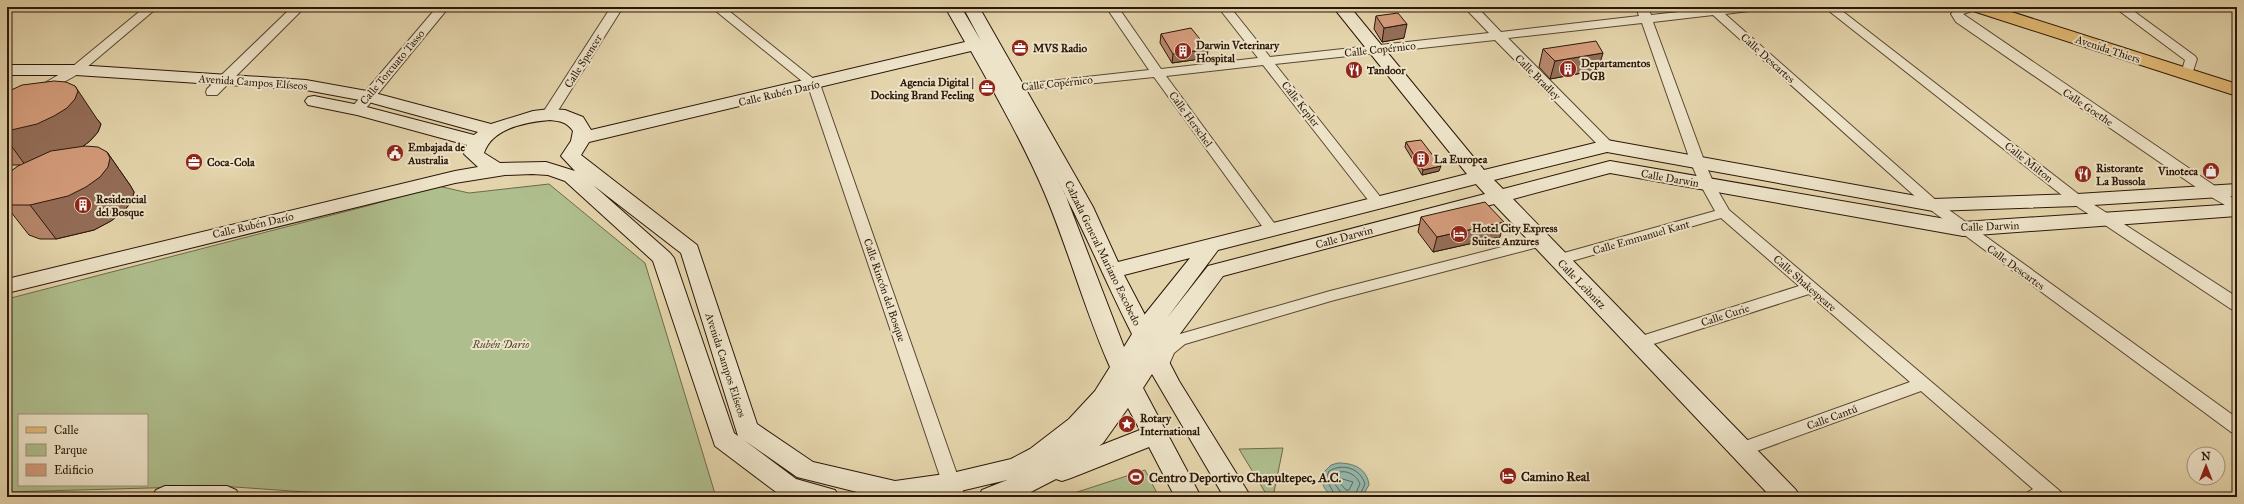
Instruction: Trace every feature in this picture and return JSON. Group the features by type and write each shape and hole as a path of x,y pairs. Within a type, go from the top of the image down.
{"main road":[{"name":"Avenida Thiers","path":"1979,7 2237,90"}],"street":[{"path":"7,110 76,70 152,7"},
{"path":"218,86 299,7"},
{"name":"Calle Torcuato Tasso","path":"362,103 443,7"},
{"name":"Calle Spencer","path":"549,114 617,7"},
{"path":"717,7 814,84"},
{"name":"Calzada General Mariano Escobedo","path":"953,7 975,45 1009,89 1083,207 1111,271 1152,351 1238,497"},
{"name":"Calzada General Mariano Escobedo","path":"971,7 1055,194 1106,333 1154,435 1188,497"},
{"name":"Calle Herschel","path":"1112,7 1157,73 1272,230"},
{"name":"Calle Kepler","path":"1224,7 1377,202"},
{"name":"Calle Leibnitz","path":"1341,7 1479,176 1498,197 1740,450 1787,497"},
{"name":"Calle Bradley","path":"1470,7 1607,146"},
{"name":"Calle Shakespeare","path":"1642,7 1706,184 1724,213 1923,384 2045,495"},
{"name":"Calle Copérnico","path":"1009,89 1267,62 1757,7"},
{"name":"Calle Milton","path":"1830,7 2077,200 2237,305"},
{"name":"Calle Goethe","path":"1974,7 1959,10 1957,14 1960,19 2237,208"},
{"path":"2120,7 2191,59 2187,74"},
{"name":"Calle Descartes","path":"1716,12 1933,205 1963,229 2237,427"},
{"name":"Calle Rubén Darío","path":"7,286 448,179 509,170 556,159 565,155 580,141 975,45"},
{"name":"Avenida Campos Elíseos","path":"7,70 76,70 218,86 298,98 362,103 493,130"},
{"name":"Avenida Campos Elíseos","path":"7,81 58,81 218,86"},
{"name":"Calle Rincón del Bosque","path":"814,84 954,490"},
{"name":"Avenida Campos Elíseos","path":"362,103 476,148 484,165 509,170 543,168 558,171 572,177 663,258 724,439"},
{"path":"476,148 493,130 509,121 549,114 567,117 575,121 582,131 580,141"},
{"name":"Avenida Campos Elíseos","path":"580,141 571,156 577,163 690,250 747,430 806,470 895,491 954,490 1017,468 1039,456 1078,426 1103,397 1126,378 1152,351"},
{"name":"Calle Darwin","path":"1111,271 1479,176 1607,146 1933,205 2077,200 2237,190"},
{"name":"Calle Rubén Darío","path":"7,273 449,167 476,148"},
{"name":"Calle Darwin","path":"1152,351 1216,271 1610,168 1963,229 2108,220 2237,208"},
{"name":"Calle Emmanuel Kant","path":"1558,260 1724,213"},
{"path":"1152,351 1167,350 1179,340 1330,296 1541,242"},
{"path":"1152,351 1210,246"},
{"path":"675,296 702,287"},
{"name":"Calle Curie","path":"1638,343 1811,288"},
{"name":"Avenida Campos Elíseos","path":"997,495 1044,474 1068,460 1094,436 1126,378"},
{"name":"Calle Cantú","path":"1740,450 1923,384"},
{"path":"724,439 747,430"},
{"path":"997,495 1154,435"},
{"path":"724,439 789,488 826,497"},
{"path":"165,497 227,497"}],"green space":[{"name":"Rubén Dario","path":"549,184 645,263 716,497 378,497 220,486 7,492 7,299 367,206 438,186 469,193"},
{"path":"1283,448 1273,497 1268,497 1239,449"},
{"name":"Centro Deportivo Chapultepec, A.C.","path":"1145,470 1159,497 1062,497"}],"water":[{"path":"1338,463 1354,465 1365,474 1369,485 1363,495 1360,497 1342,497 1332,495 1326,490 1323,486 1322,474 1331,465"}],"building":[{"path":"1398,13 1407,24 1384,28 1376,16"},
{"path":"1191,28 1208,49 1173,54 1161,34"},
{"path":"1596,41 1603,53 1555,61 1543,49"},
{"path":"54,81 66,82 75,86 78,91 75,99 67,108 37,124 7,131 7,92 22,85"},
{"name":"La Europea","path":"1421,140 1441,166 1423,170 1406,142"},
{"path":"85,146 98,147 107,152 110,158 108,167 100,177 86,187 68,196 30,205 13,205 7,203 7,174 18,166 51,151"},
{"path":"1485,202 1504,222 1437,237 1421,217"}],"place":[{"name":"MVS Radio","path":"1020,48"},
{"name":"Darwin Veterinary Hospital","path":"1183,51"},
{"name":"Departamentos DGB","path":"1568,69"},
{"name":"Tandoor","path":"1354,70"},
{"name":"Agencia Digital | Docking Brand Feeling","path":"987,88"},
{"name":"Embajada de Australia","path":"395,153"},
{"name":"La Europea","path":"1421,159"},
{"name":"Coca-Cola","path":"194,162"},
{"name":"Vinoteca","path":"2211,171"},
{"name":"Ristorante La Bussola","path":"2083,174"},
{"name":"Residencial del Bosque","path":"83,205"},
{"name":"Hotel City Express Suites Anzures","path":"1459,234"},
{"name":"Rotary International","path":"1127,424"},
{"name":"Camino Real","path":"1508,476"},
{"name":"Centro Deportivo Chapultepec, A.C.","path":"1136,477"}]}
